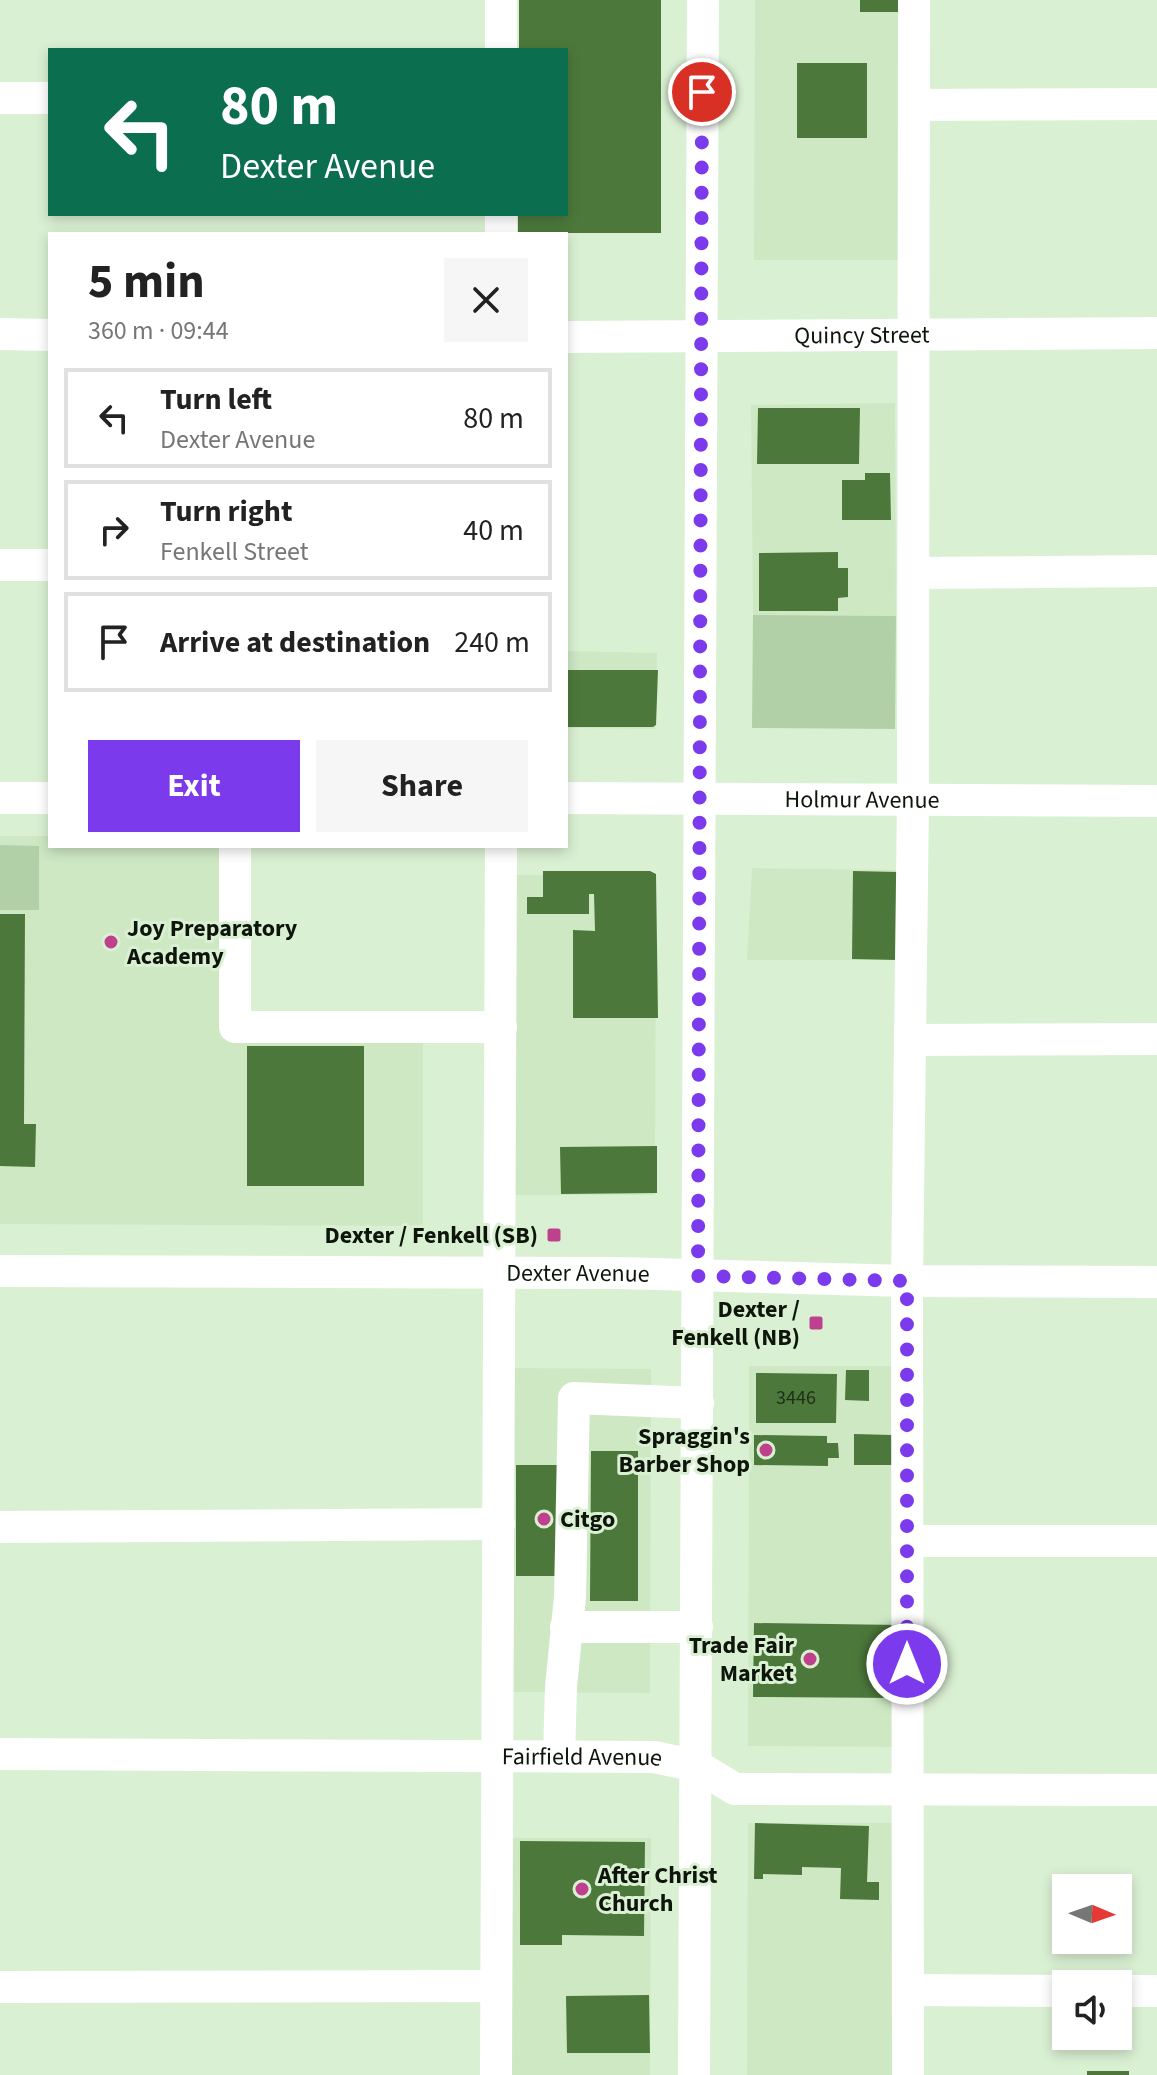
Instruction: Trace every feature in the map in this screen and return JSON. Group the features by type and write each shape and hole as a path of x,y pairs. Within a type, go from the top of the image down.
{"street":[{"path":"501,0 501,48"},
{"path":"694,2075 703,0"},
{"path":"908,2075 907,1281 913,801 914,0"},
{"path":"0,98 48,98"},
{"path":"914,105 1157,104"},
{"name":"Quincy Street","path":"568,337 1157,333"},
{"path":"0,334 48,335"},
{"path":"0,565 48,565"},
{"path":"914,573 1157,571"},
{"path":"0,798 48,798"},
{"name":"Holmur Avenue","path":"568,798 1157,801"},
{"path":"235,848 235,1027 501,1027"},
{"path":"496,2075 501,848"},
{"path":"910,1040 1157,1039"},
{"name":"Dexter Avenue","path":"0,1271 501,1273 907,1281 1157,1282"},
{"path":"559,1756 574,1499 574,1398 698,1403"},
{"path":"0,1527 499,1524"},
{"path":"907,1541 1157,1541"},
{"path":"566,1627 697,1627"},
{"name":"Fairfield Avenue","path":"0,1754 654,1757 697,1766 735,1789 1157,1790"},
{"path":"0,1987 496,1986"},
{"path":"908,1990 1052,1991"},
{"path":"1132,1991 1157,1991"}],"shaded area":[{"path":"755,0 901,0 900,260 754,260"},
{"path":"895,403 896,616 753,615 751,405"},
{"path":"753,615 896,616 895,729 752,728"},
{"path":"568,651 657,653 655,729 568,728"},
{"name":"Joy Preparatory Academy","path":"0,836 48,836 48,848 223,848 222,1038 423,1039 423,1226 0,1224"},
{"path":"0,845 39,846 39,910 0,910"},
{"path":"752,868 896,870 897,960 747,960"},
{"path":"512,875 656,875 655,1195 511,1195"},
{"path":"749,1366 897,1366 896,1747 748,1746"},
{"path":"509,1368 651,1369 650,1693 508,1692"},
{"path":"748,1823 895,1823 895,2075 747,2075"},
{"path":"508,1838 651,1838 650,2075 507,2075"}],"building":[{"path":"519,0 661,0 661,233 518,232 518,216 568,216 568,48 519,48"},
{"path":"860,0 906,0 906,12 860,12"},
{"path":"797,63 867,63 867,138 797,138"},
{"path":"758,408 860,408 859,464 757,464"},
{"path":"865,473 890,473 891,520 842,520 842,480 865,480"},
{"path":"838,552 838,568 848,568 848,597 838,598 838,611 759,611 759,553"},
{"path":"568,670 658,670 656,725 568,727"},
{"path":"543,871 650,871 656,874 658,1018 573,1018 573,930 595,931 594,894 589,894 589,914 527,914 527,897 543,897"},
{"path":"853,871 898,872 897,960 852,959"},
{"path":"0,914 25,914 24,1124 36,1124 35,1167 0,1166"},
{"path":"247,1046 364,1046 364,1186 247,1186"},
{"path":"657,1146 657,1193 561,1194 560,1147"},
{"path":"846,1370 869,1370 869,1401 845,1400"},
{"path":"756,1373 837,1374 836,1423 756,1423"},
{"path":"854,1434 892,1435 892,1465 854,1465"},
{"path":"754,1435 827,1436 827,1443 838,1443 839,1458 828,1458 828,1466 754,1465"},
{"path":"591,1451 638,1451 638,1601 590,1601"},
{"path":"516,1465 565,1465 564,1576 516,1576"},
{"path":"754,1623 900,1625 899,1698 753,1697"},
{"path":"755,1823 869,1826 867,1882 879,1882 879,1900 840,1899 841,1868 802,1867 802,1875 763,1874 763,1879 754,1879"},
{"name":"After Christ Church","path":"520,1841 645,1842 644,1936 562,1935 562,1945 520,1945"},
{"path":"649,1995 650,2053 567,2053 566,1996"},
{"path":"1087,2071 1129,2071 1129,2075 1087,2075"}],"place":[{"name":"Joy Preparatory Academy","path":"111,942"},
{"name":"Dexter / Fenkell (SB)","path":"554,1235"},
{"name":"Dexter / Fenkell (NB)","path":"816,1323"},
{"name":"Spraggin's Barber Shop","path":"766,1450"},
{"name":"Citgo","path":"544,1519"},
{"name":"Trade Fair Market","path":"810,1659"},
{"name":"After Christ Church","path":"582,1889"}],"route":[{"path":"702,92 698,1276 907,1281 907,1664"}]}
